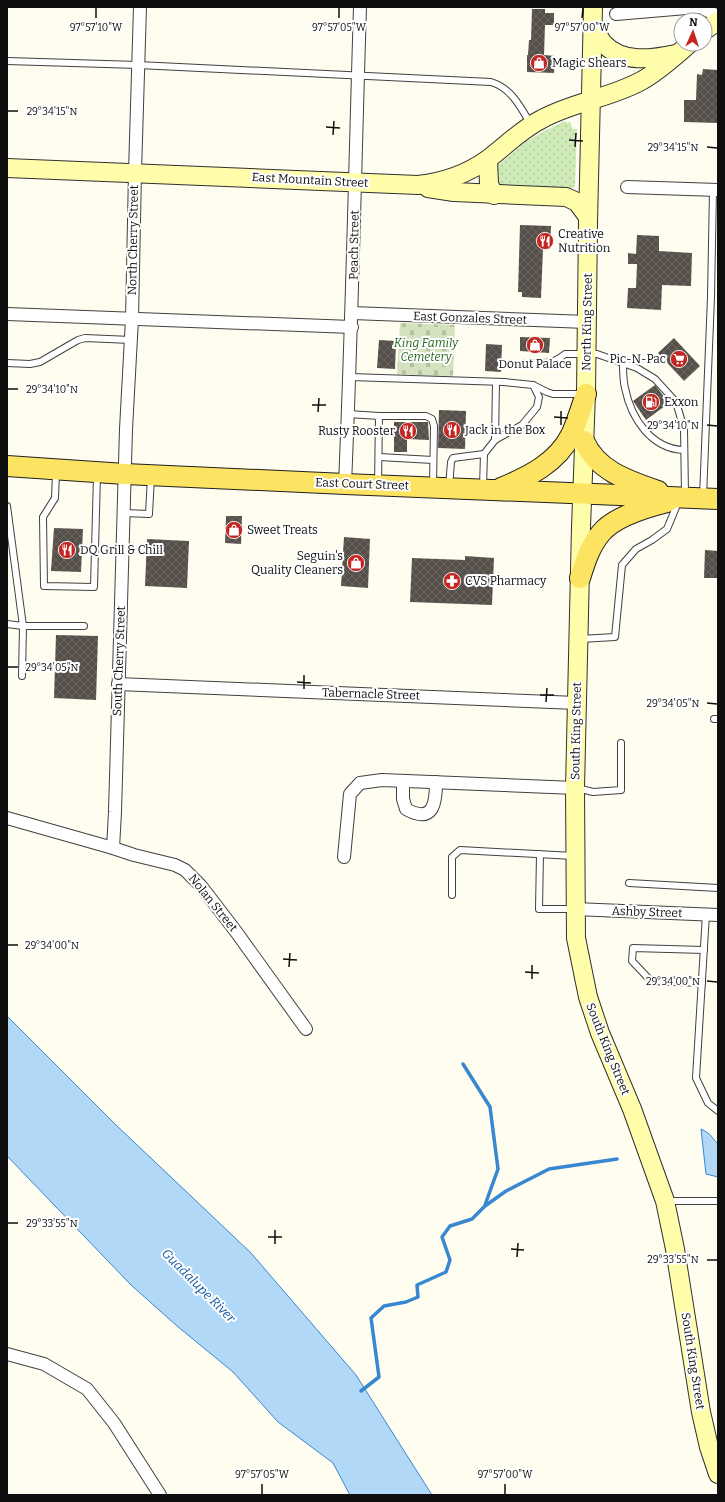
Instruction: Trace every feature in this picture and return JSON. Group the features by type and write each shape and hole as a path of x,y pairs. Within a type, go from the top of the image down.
{"main road":[{"path":"593,16 604,44 621,55 648,59 673,51"},
{"name":"North King Street","path":"582,494 586,394 590,100 593,16"},
{"name":"East Mountain Street","path":"7,168 135,172 418,185 447,180 488,160 531,124 552,114 621,90 641,81 668,63 680,52"},
{"path":"488,160 489,184 494,195"},
{"path":"418,185 431,189 454,192 494,195 566,197 577,202 588,217"},
{"path":"489,490 530,475 555,457 571,435 586,394"},
{"path":"584,441 589,452 596,460 614,472 634,482 697,498"},
{"name":"East Court Street","path":"7,466 125,474 697,498"},
{"name":"South King Street","path":"582,494 575,788 576,938 588,997 600,1033 632,1109 666,1201 701,1412 709,1447 718,1474"},
{"path":"580,578 593,544 606,528 624,517 657,505 697,498"}],"street":[{"name":"North Cherry Street","path":"125,474 132,319 140,7"},
{"name":"Peach Street","path":"345,484 352,327 360,7"},
{"path":"616,14 699,7 718,16"},
{"path":"627,187 715,190"},
{"name":"East Gonzales Street","path":"352,313 587,322"},
{"path":"7,314 352,327"},
{"name":"South Cherry Street","path":"113,848 125,474"},
{"name":"Tabernacle Street","path":"118,684 577,703"},
{"path":"344,857 350,794 360,783 382,780 575,788"},
{"path":"403,781 403,799 406,809 414,813 424,814 432,808 436,798 436,782"},
{"name":"Nolan Street","path":"7,818 134,855 175,865 185,870 201,886 224,915 284,996 306,1029"},
{"name":"Ashby Street","path":"575,909 712,914"},
{"path":"7,1354 44,1364 87,1389 114,1423 160,1495"}],"lane":[{"path":"7,61 138,65 491,82 510,91 531,124"},
{"path":"579,639 615,637 622,565 636,549 667,529 697,498 711,297 715,190"},
{"path":"7,363 30,364 40,362 78,340 85,338 131,340"},
{"path":"524,363 547,364 556,361 565,354 597,354 637,368 655,379 676,402 684,429 684,450 697,498"},
{"path":"623,363 625,387 631,410 647,433 656,442 673,449 684,450"},
{"path":"350,377 496,382 533,385 553,394 586,394"},
{"path":"495,440 496,382"},
{"path":"441,488 453,458 484,454 495,440 522,425 537,407 539,397 533,385"},
{"path":"348,414 379,416 426,416 432,419 434,426 433,460 441,488"},
{"path":"378,485 379,416"},
{"path":"484,454 489,490"},
{"path":"379,457 433,460"},
{"path":"57,469 55,498 43,518 44,586 94,587 97,472"},
{"path":"124,513 149,514 151,475"},
{"path":"7,506 23,626 22,676"},
{"path":"7,624 23,626 84,626"},
{"path":"575,788 593,792 621,790 621,743"},
{"path":"452,895 452,856 460,850 575,856"},
{"path":"540,854 539,908 575,909"},
{"path":"629,883 718,888"},
{"path":"712,914 704,950 696,1078 708,1103 718,1111"},
{"path":"702,983 651,981 632,961 633,948 704,950"},
{"path":"666,1201 718,1201"}],"green space":[{"path":"565,121 567,123 570,122 573,129 577,129 575,187 568,190 499,189 493,169 527,141"},
{"name":"King Family Cemetery","path":"400,323 455,325 453,377 397,374"}],"water":[{"name":"Guadalupe River","path":"7,1016 115,1124 251,1253 356,1375 432,1495 350,1495 333,1463 278,1422 233,1372 177,1326 131,1285 7,1156"},
{"path":"701,1129 710,1134 718,1144 718,1177 706,1174"}],"building":[{"path":"532,9 545,9 545,13 554,13 554,25 545,25 544,55 555,56 554,73 527,72 527,55 529,40 531,40"},
{"path":"703,69 718,70 718,123 684,122 684,100 696,100 697,74 702,75"},
{"path":"520,225 551,226 550,249 543,249 541,298 522,297 522,292 518,292"},
{"path":"637,235 659,236 659,251 692,253 691,286 662,285 661,310 627,308 628,288 636,288 637,264 628,264 628,253 636,254"},
{"name":"Donut Palace","path":"520,337 550,338 549,353 520,351"},
{"name":"Pic-N-Pac","path":"674,338 700,366 684,381 658,353"},
{"path":"379,340 396,341 395,369 377,368"},
{"path":"486,344 502,345 501,372 485,371"},
{"name":"Exxon","path":"655,385 669,403 646,420 633,401"},
{"name":"Jack in the Box","path":"439,410 466,411 465,449 438,448"},
{"name":"Rusty Rooster","path":"394,422 428,422 429,440 407,439 407,452 394,452"},
{"name":"Sweet Treats","path":"226,516 242,516 241,544 225,543"},
{"name":"DQ Grill & Chill","path":"54,528 83,529 81,572 51,571"},
{"name":"Seguin's Quality Cleaners","path":"344,537 370,539 368,588 341,586"},
{"path":"147,539 189,541 187,588 145,586"},
{"path":"705,550 718,551 718,578 704,578"},
{"name":"CVS Pharmacy","path":"465,556 494,558 492,605 410,602 412,558 465,560"},
{"path":"56,635 98,636 96,700 54,698"}],"waterway":[{"path":"463,1064 490,1107 498,1169 485,1205"},
{"path":"361,1391 379,1377 371,1318 384,1306 406,1302 418,1297 417,1285 446,1272 450,1260 442,1237 450,1226 472,1219 485,1206 506,1191 549,1169 617,1159"}],"place":[{"name":"Magic Shears","path":"539,63"},
{"name":"Creative Nutrition","path":"545,241"},
{"name":"Donut Palace","path":"535,345"},
{"name":"Pic-N-Pac","path":"679,359"},
{"name":"Exxon","path":"651,402"},
{"name":"Jack in the Box","path":"452,430"},
{"name":"Rusty Rooster","path":"408,431"},
{"name":"Sweet Treats","path":"234,530"},
{"name":"DQ Grill & Chill","path":"67,550"},
{"name":"Seguin's Quality Cleaners","path":"356,563"},
{"name":"CVS Pharmacy","path":"452,581"}]}
